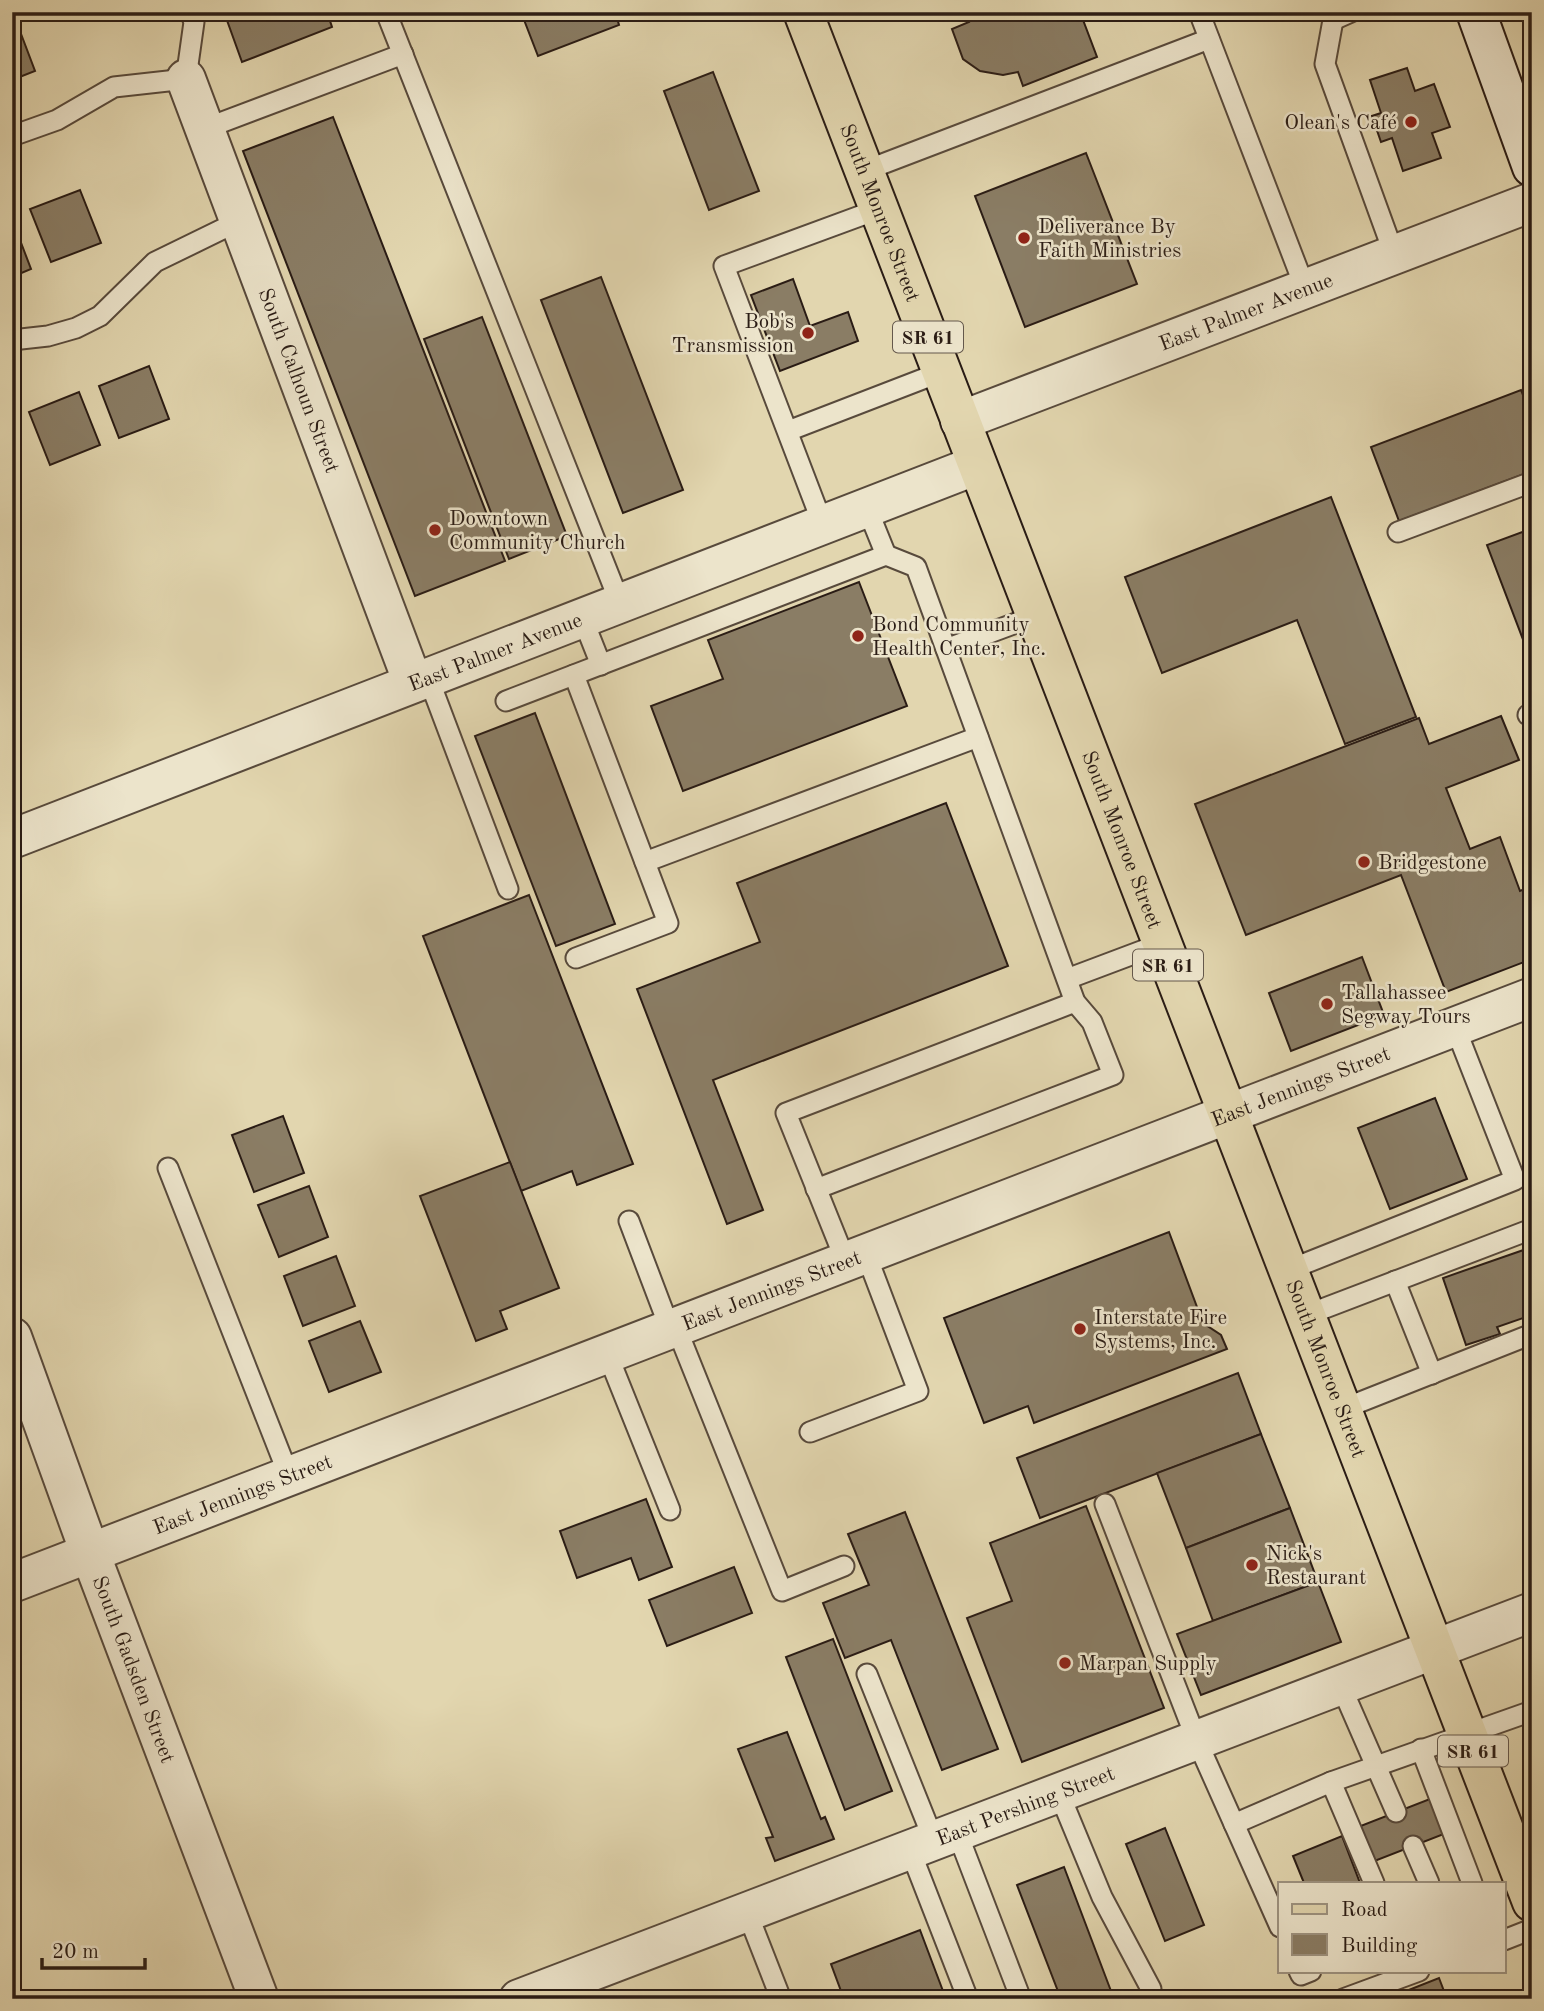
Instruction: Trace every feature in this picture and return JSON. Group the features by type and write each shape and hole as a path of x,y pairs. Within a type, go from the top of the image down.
{"main road":[{"name":"South Monroe Street","path":"803,12 1521,1875"}],"street":[{"path":"1476,12 1524,122 1532,167"},
{"name":"South Calhoun Street","path":"186,79 239,221 420,680"},
{"name":"East Palmer Avenue","path":"960,421 1532,202"},
{"name":"East Palmer Avenue","path":"12,839 977,465"},
{"name":"East Jennings Street","path":"12,1583 1532,997"},
{"name":"South Gadsden Street","path":"12,1337 259,1999"},
{"name":"East Pershing Street","path":"519,1999 1532,1612"}],"lane":[{"path":"12,136 57,120 114,87 186,79 194,22 190,12"},
{"path":"386,12 620,603"},
{"path":"1199,12 1305,288"},
{"path":"1351,12 1331,16 1325,64 1394,254"},
{"path":"864,171 1209,39"},
{"path":"204,129 403,54"},
{"path":"823,525 724,266 879,209"},
{"path":"12,340 48,336 76,328 100,316 155,262 239,221"},
{"path":"788,431 942,372"},
{"path":"1398,532 1532,482"},
{"path":"867,508 886,555"},
{"path":"506,701 886,555 916,567 1075,1002 1092,1022 1112,1075 816,1189"},
{"path":"946,649 1035,616"},
{"path":"582,617 601,665"},
{"path":"574,675 667,922 576,958"},
{"path":"420,680 508,889"},
{"path":"645,862 978,737"},
{"path":"1067,979 1160,944"},
{"path":"810,1432 918,1391 856,1258 816,1189 786,1113 1075,1002"},
{"path":"1286,1271 1515,1180 1455,1027"},
{"path":"168,1168 289,1476"},
{"path":"629,1221 782,1591 844,1566"},
{"path":"1304,1316 1532,1229"},
{"path":"1395,1281 1432,1374"},
{"path":"1340,1410 1532,1334"},
{"path":"607,1353 670,1510"},
{"path":"1105,1504 1197,1741 1278,1923"},
{"path":"867,1674 934,1841 1021,1999"},
{"path":"1341,1686 1396,1812"},
{"path":"1234,1824 1331,1782 1532,1710"},
{"path":"1421,1749 1472,1882"},
{"path":"1331,1782 1374,1882"},
{"path":"1059,1793 1102,1897 1151,1989"},
{"path":"934,1841 968,1999"},
{"path":"1413,1846 1429,1882"},
{"path":"747,1912 781,1999"},
{"path":"1506,1939 1532,1929"},
{"path":"1343,1999 1416,1972"}],"building":[{"path":"224,12 327,12 332,27 242,62"},
{"path":"521,12 628,13 617,18 619,25 538,56"},
{"path":"965,12 1080,12 1097,57 1023,86 1018,72 1003,75 980,71 963,59 952,29 969,22"},
{"path":"15,18 35,71 12,80 12,19"},
{"name":"Olean's Café","path":"1407,68 1415,91 1434,84 1450,127 1432,133 1441,158 1403,171 1392,138 1381,142 1372,116 1381,113 1370,80"},
{"path":"713,72 759,191 709,210 664,91"},
{"path":"333,117 505,561 415,596 243,151"},
{"path":"1086,153 1137,284 1025,327 975,196"},
{"path":"80,190 101,243 51,262 30,209"},
{"path":"12,219 31,269 12,277"},
{"path":"601,277 683,490 623,513 541,300"},
{"path":"793,279 810,326 848,312 858,341 780,371 751,295"},
{"path":"482,317 567,536 509,559 424,339"},
{"path":"149,366 169,419 119,438 99,386"},
{"path":"1521,390 1532,418 1532,471 1399,521 1371,447"},
{"path":"79,392 100,445 50,465 29,412"},
{"path":"1331,497 1416,717 1345,744 1297,620 1162,673 1125,577"},
{"path":"1525,531 1532,549 1532,648 1527,650 1487,545"},
{"path":"859,582 907,706 683,791 651,706 723,679 708,640"},
{"path":"535,713 615,924 556,946 475,736"},
{"name":"Bridgestone","path":"1501,716 1519,760 1446,788 1470,849 1500,837 1520,891 1532,886 1532,959 1446,992 1401,875 1246,935 1195,804 1419,718 1429,744"},
{"path":"946,803 1008,966 713,1080 763,1210 727,1224 637,989 760,942 737,883"},
{"path":"529,895 633,1164 577,1185 572,1171 521,1191 423,936"},
{"name":"Tallahassee Segway Tours","path":"1362,957 1384,1015 1291,1051 1269,993"},
{"path":"1435,1098 1467,1179 1390,1209 1358,1128"},
{"path":"283,1116 304,1173 254,1192 232,1135"},
{"path":"510,1162 559,1288 500,1311 507,1329 476,1341 420,1196"},
{"path":"309,1186 328,1237 279,1257 258,1205"},
{"name":"Interstate Fire Systems, Inc.","path":"1169,1232 1203,1323 1221,1335 1227,1349 1034,1423 1028,1406 984,1423 944,1318"},
{"path":"1532,1247 1532,1315 1497,1327 1500,1334 1466,1345 1443,1278"},
{"path":"336,1256 355,1306 303,1326 284,1276"},
{"path":"360,1321 381,1372 329,1392 309,1341"},
{"path":"1238,1373 1261,1434 1040,1518 1017,1458"},
{"path":"1261,1434 1290,1508 1186,1548 1157,1473"},
{"path":"646,1499 672,1567 639,1580 631,1558 577,1578 560,1531"},
{"name":"Marpan Supply","path":"1086,1506 1164,1708 1022,1762 967,1618 1012,1601 990,1543"},
{"name":"Nick's Restaurant","path":"1290,1508 1318,1582 1213,1621 1186,1548"},
{"path":"905,1512 998,1749 942,1770 891,1640 845,1658 823,1603 869,1585 848,1534"},
{"path":"734,1567 752,1613 667,1646 649,1600"},
{"path":"1318,1582 1341,1642 1201,1695 1177,1634"},
{"path":"833,1639 892,1791 845,1810 786,1657"},
{"path":"787,1732 821,1819 825,1817 834,1839 775,1861 766,1838 773,1837 738,1749"},
{"path":"1435,1797 1449,1832 1372,1862 1358,1827"},
{"path":"1165,1828 1204,1925 1165,1941 1126,1844"},
{"path":"1342,1836 1360,1882 1304,1882 1293,1856"},
{"path":"1064,1867 1114,1999 1061,1999 1017,1885"},
{"path":"920,1930 946,1999 844,1999 831,1964"},
{"path":"1439,1978 1447,1999 1386,1999"}],"place":[{"name":"Olean's Café","path":"1411,122"},
{"name":"Deliverance By Faith Ministries","path":"1024,238"},
{"name":"Bob's Transmission","path":"808,333"},
{"name":"Downtown Community Church","path":"435,530"},
{"name":"Bond Community Health Center, Inc.","path":"858,636"},
{"name":"Bridgestone","path":"1364,862"},
{"name":"Tallahassee Segway Tours","path":"1327,1004"},
{"name":"Interstate Fire Systems, Inc.","path":"1080,1329"},
{"name":"Nick's Restaurant","path":"1252,1565"},
{"name":"Marpan Supply","path":"1065,1663"}]}
